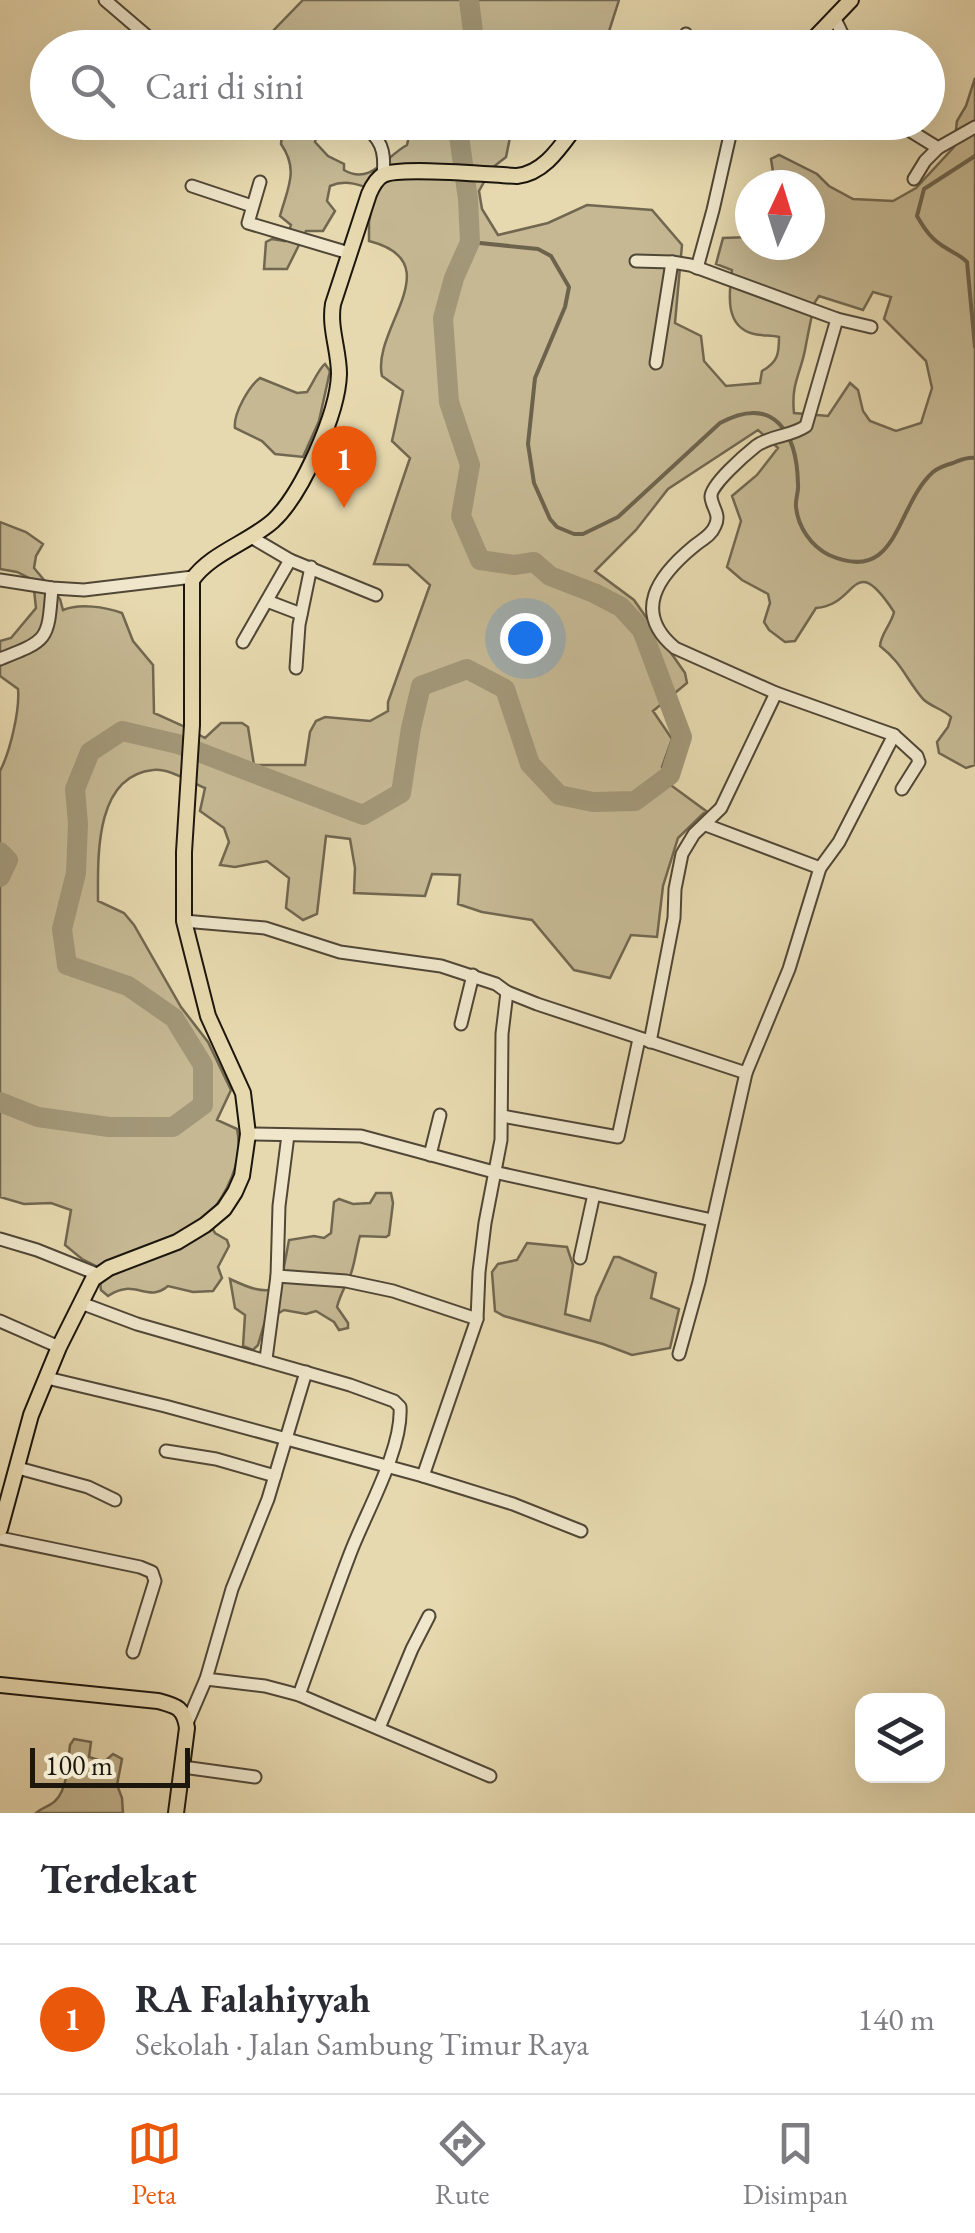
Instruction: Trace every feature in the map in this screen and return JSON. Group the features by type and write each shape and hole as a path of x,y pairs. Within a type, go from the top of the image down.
{"main road":[{"path":"822,30 851,0"},
{"path":"0,1529 31,1416 58,1348 97,1274 178,1242 209,1222 224,1209 242,1176 248,1134 243,1093 208,1016 184,921 192,725 190,591 194,576 271,522 291,500 330,420 338,394 331,318 375,182 382,175 408,171 524,176 537,170 563,140"},
{"path":"0,1685 158,1701 179,1708 186,1723 176,1813"}],"street":[{"path":"105,0 140,30"},
{"path":"834,17 840,30"},
{"path":"914,179 938,148 975,127"},
{"path":"376,140 384,152 382,175"},
{"path":"698,268 728,140"},
{"path":"925,140 938,148"},
{"path":"260,182 248,224 349,253"},
{"path":"192,186 252,206"},
{"path":"636,260 698,268 836,319 872,327"},
{"path":"656,363 672,262"},
{"path":"836,319 806,426 789,436 764,441 715,485 711,495 718,516 714,528 656,587 652,598 655,622 675,648 776,693 894,735 917,756 918,762 902,789"},
{"path":"251,537 290,560 376,595"},
{"path":"244,642 290,560"},
{"path":"296,668 301,614 312,568"},
{"path":"0,580 84,590 194,576"},
{"path":"0,659 27,649 46,635 52,588"},
{"path":"267,601 301,614"},
{"path":"502,1116 618,1138 674,918 682,854 694,834 721,808 776,693"},
{"path":"680,1354 746,1073 789,969 820,868 838,842 894,735"},
{"path":"706,824 820,868"},
{"path":"184,921 266,928 340,952 441,966 746,1073"},
{"path":"461,1024 474,975"},
{"path":"423,1476 477,1319 486,1212 501,1140 502,1034 507,992"},
{"path":"430,1155 440,1115"},
{"path":"248,1134 362,1136 494,1172 712,1220"},
{"path":"266,1360 277,1276 278,1206 288,1135"},
{"path":"580,1258 594,1194"},
{"path":"0,1238 97,1274"},
{"path":"277,1276 346,1281 393,1290 477,1319"},
{"path":"81,1303 137,1324 306,1372 400,1407 401,1418 388,1466 350,1553 299,1694"},
{"path":"0,1322 58,1348"},
{"path":"186,1723 206,1679 232,1588 274,1476 306,1372"},
{"path":"47,1378 423,1476 513,1504 581,1531"},
{"path":"166,1452 216,1459 274,1476"},
{"path":"18,1468 88,1487 116,1500"},
{"path":"0,1538 152,1572 155,1581 133,1652"},
{"path":"379,1728 429,1616"},
{"path":"206,1679 299,1694 490,1776"},
{"path":"183,1767 255,1777"}],"shaded area":[{"path":"303,0 619,0 609,30 274,30"},
{"path":"975,78 975,765 966,768 939,753 937,742 951,717 923,699 880,646 894,612 870,584 855,585 830,605 816,608 795,641 785,642 764,622 770,603 768,594 727,567 741,521 732,496 757,475 778,448 758,430 668,489 636,530 595,571 634,600 685,673 687,683 653,711 672,739 662,767 672,786 706,811 678,838 663,886 657,937 631,935 610,978 574,970 532,920 458,904 460,875 432,874 425,896 354,893 350,839 326,836 317,914 303,920 286,908 289,878 267,861 235,867 220,865 229,842 224,828 200,811 205,788 159,770 134,776 120,787 103,822 98,901 124,913 134,925 181,1007 208,1042 231,1090 217,1120 237,1129 239,1141 236,1165 227,1188 206,1218 229,1246 218,1267 222,1278 213,1291 193,1292 168,1286 154,1292 126,1289 108,1296 101,1290 98,1267 65,1245 71,1210 51,1203 24,1204 0,1197 0,771 14,731 18,689 0,676 0,641 11,638 36,608 33,580 0,569 0,522 43,544 34,568 60,599 63,610 92,607 122,613 133,641 153,665 154,713 205,738 221,723 242,723 248,727 254,765 305,765 310,732 316,721 325,717 370,721 388,711 430,585 408,565 374,564 410,458 392,441 403,391 382,376 387,338 407,281 404,264 393,251 369,241 375,191 342,183 330,186 327,201 335,211 323,231 306,231 287,269 264,269 266,242 285,241 291,225 280,216 291,171 281,140 316,140 328,156 344,164 344,170 362,174 378,168 408,140 510,140 506,157 492,168 479,191 482,209 498,235 548,223 587,205 652,210 682,245 675,323 701,336 704,361 726,386 760,383 762,371 776,357 779,337 744,330 733,317 732,270 716,264 723,238 735,238 735,260 825,260 825,182 853,199 893,201 916,188 954,147 957,121","holes":["873,292 891,297 884,319 926,361 932,388 921,423 896,431 870,421 858,390 850,383 828,416 794,413 795,387 819,296 863,310"]},
{"path":"779,155 809,170 773,170 771,159"},
{"path":"325,364 330,371 319,421 303,457 275,454 262,441 235,428 243,401 260,378 297,393 307,392"},
{"path":"376,1193 391,1193 389,1235 360,1236 352,1271 337,1307 348,1328 339,1330 316,1311 306,1314 284,1310 265,1321 253,1350 243,1346 245,1315 235,1308 230,1279 261,1290 280,1288 289,1240 324,1238 331,1233 334,1202 339,1199 353,1204 370,1203"},
{"path":"527,1243 567,1247 573,1265 565,1314 590,1321 614,1257 656,1273 651,1298 679,1309 670,1348 632,1355 495,1311 492,1272 498,1264 517,1260"},
{"path":"74,1739 91,1742 89,1757 104,1762 113,1754 122,1759 117,1785 123,1813 36,1813 60,1795"}],"waterway":[{"path":"469,0 473,30"},
{"path":"0,1102 38,1117 109,1127 173,1127 203,1105 203,1065 174,1018 128,986 67,965 62,929 76,873 75,789 90,752 122,731 178,744 363,815 401,793 421,686 467,669 505,689 530,764 559,795 593,802 635,801 670,775 682,737 642,630 621,607 550,576 534,562 514,565 480,560 461,516 470,465 449,402 443,318 454,278 470,242 460,140"},
{"path":"975,156 924,189 917,216 933,238 967,262 975,347"},
{"path":"470,242 538,249 551,256 569,287 565,307 535,378 528,444 534,483 557,527 583,534 618,517 720,423 755,413 779,423 787,435 797,466 797,514 811,541 829,555 852,562 869,560 893,538 920,487 933,472 975,458"},
{"path":"0,852 8,860 0,877"}],"place":[{"name":"RA Falahiyyah","path":"344,508"}]}
